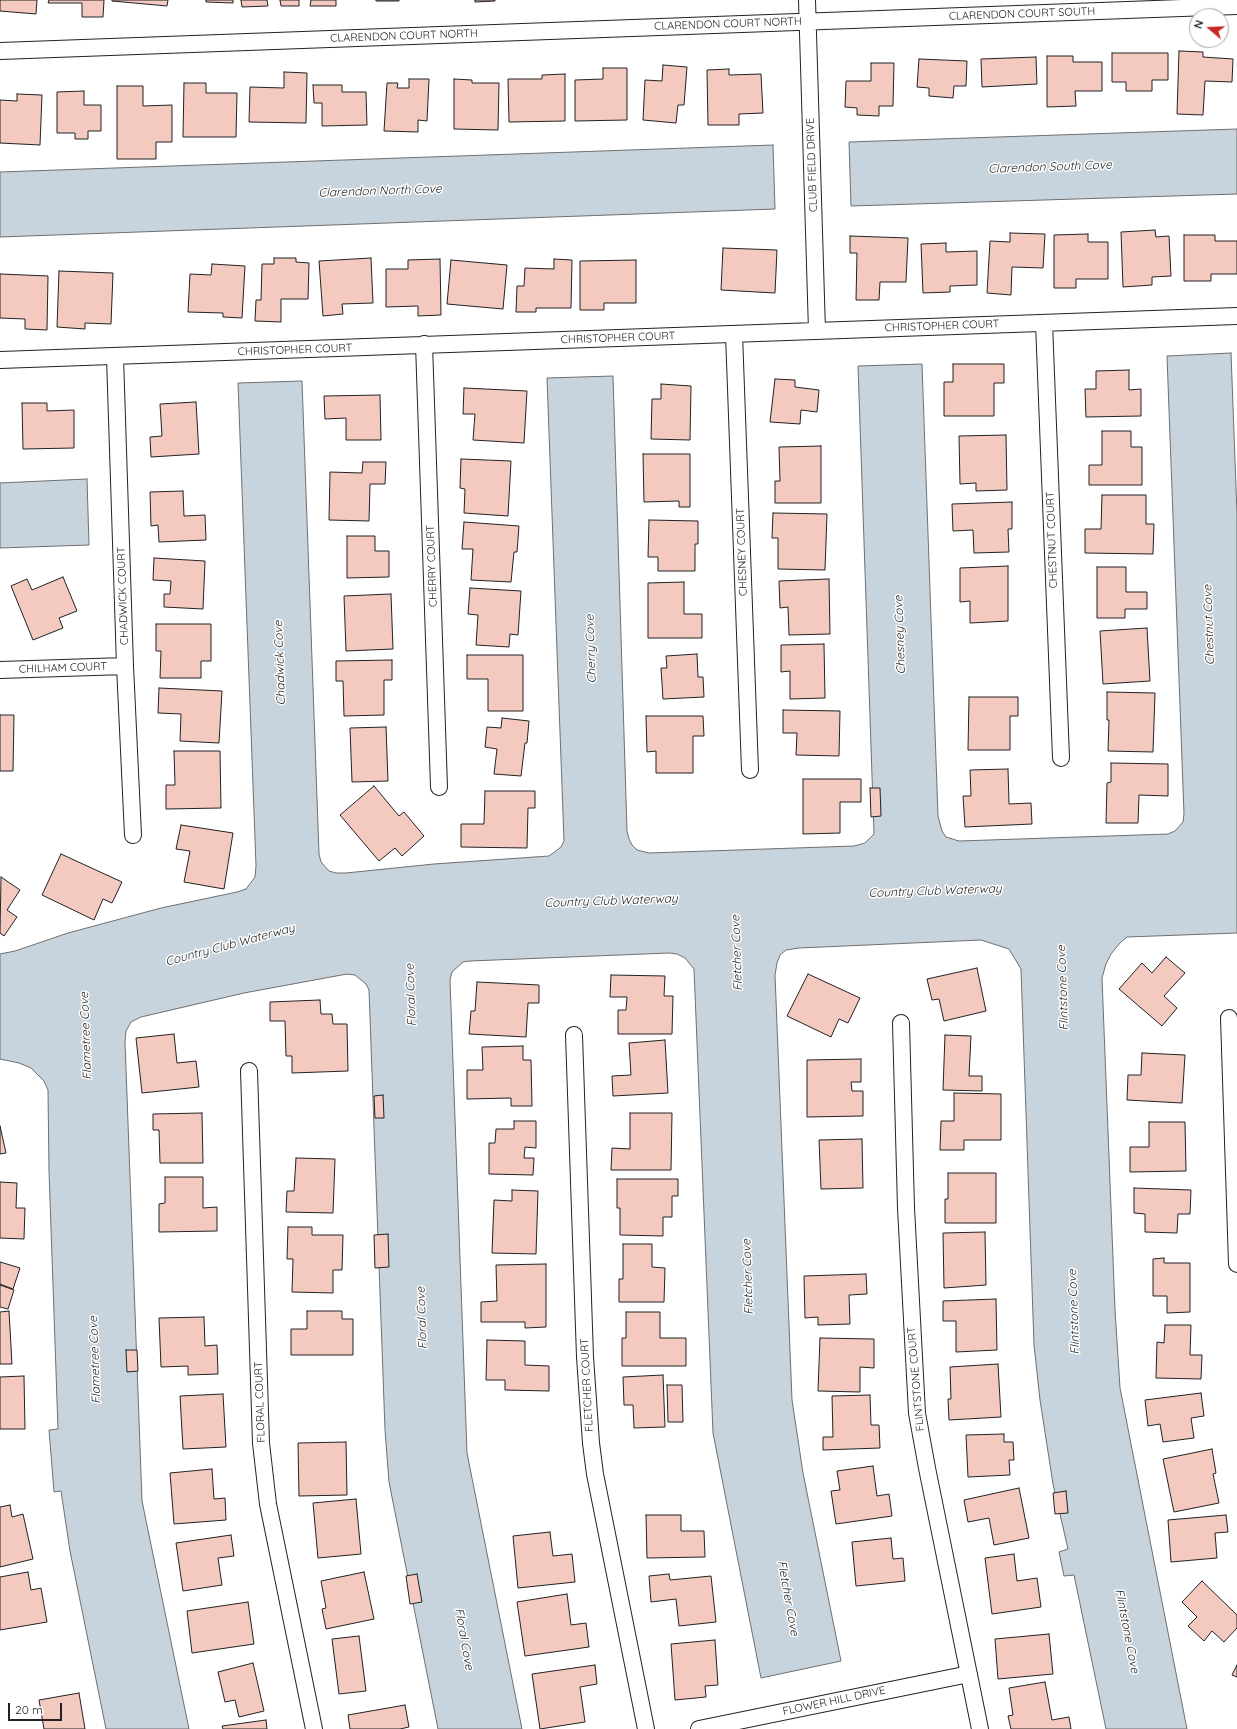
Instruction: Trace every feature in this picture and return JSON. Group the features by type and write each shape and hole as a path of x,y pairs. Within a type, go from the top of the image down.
{"street":[{"name":"CLUB FIELD DRIVE","path":"807,0 818,331"},
{"name":"CLARENDON COURT SOUTH","path":"808,22 1237,6"},
{"name":"CLARENDON COURT NORTH","path":"0,50 808,22"},
{"name":"CHRISTOPHER COURT","path":"0,360 1237,316"},
{"name":"CHESTNUT COURT","path":"1044,323 1061,758"},
{"name":"CHESNEY COURT","path":"734,334 750,770"},
{"name":"CHERRY COURT","path":"424,344 440,787"},
{"name":"CHADWICK COURT","path":"114,357 125,666 133,835"},
{"name":"CHILHAM COURT","path":"0,670 125,666"},
{"path":"1229,1018 1237,1264"},
{"name":"FLINTSTONE COURT","path":"901,1024 906,1216 917,1413 980,1729"},
{"name":"FLETCHER COURT","path":"574,1035 585,1357 591,1443 595,1474 646,1729"},
{"name":"FLORAL COURT","path":"249,1070 261,1443 268,1504 314,1729"},
{"name":"FLOWER HILL DRIVE","path":"699,1729 969,1674"}],"water":[{"name":"Clarendon South Cove","path":"1237,129 1237,194 851,206 849,142"},
{"name":"Clarendon North Cove","path":"773,145 775,209 0,237 0,172"},
{"path":"1231,353 1237,514 1237,933 1127,937 1111,954 1102,978 1115,1310 1120,1388 1187,1729 1106,1729 1074,1575 1064,1576 1059,1552 1068,1549 1053,1484 1040,1400 1034,1345 1021,969 1009,949 981,940 799,948 786,950 780,955 777,963 775,975 792,1400 803,1473 841,1661 761,1678 713,1433 694,969 685,958 677,954 669,953 470,961 463,962 452,972 450,980 467,1453 522,1729 438,1729 389,1482 385,1430 369,990 366,984 355,975 347,974 244,993 141,1017 131,1022 126,1031 125,1042 142,1501 189,1729 106,1729 70,1551 61,1491 54,1492 49,1430 58,1429 49,1171 48,1090 44,1081 31,1068 19,1063 0,1059 0,954 15,951 68,933 161,908 237,892 246,889 255,877 256,866 238,383 302,381 319,854 321,862 329,871 346,873 434,864 549,856 561,847 564,841 547,378 613,376 627,831 632,845 637,850 649,853 854,846 865,843 874,834 858,366 922,364 938,816 942,831 946,837 959,841 1168,834 1175,831 1183,822 1184,814 1167,356"},
{"path":"87,479 89,545 0,548 0,483"}],"building":[{"path":"0,0 37,0 36,14 0,11"},
{"path":"49,0 104,0 103,17 82,17 82,3 48,3"},
{"path":"112,0 168,0 167,6"},
{"path":"206,0 233,0 233,3 206,2"},
{"path":"241,0 267,0 268,6 242,7"},
{"path":"280,0 299,0 299,6 281,6"},
{"path":"311,0 336,0 336,6 310,6"},
{"path":"399,0 399,1 376,1"},
{"path":"475,0 495,0 495,1 475,2"},
{"path":"1179,51 1203,52 1203,57 1233,59 1232,82 1205,81 1203,115 1177,114"},
{"path":"1112,53 1168,53 1168,80 1152,80 1152,91 1126,91 1126,82 1112,82"},
{"path":"1047,56 1073,56 1073,62 1102,62 1102,91 1075,91 1076,106 1047,107"},
{"path":"1036,57 1037,84 982,87 981,59"},
{"path":"919,59 967,61 966,86 954,86 953,98 929,96 929,88 917,87"},
{"path":"871,63 894,63 893,106 879,106 879,116 857,115 857,108 845,107 846,81 871,81"},
{"path":"663,65 687,67 684,105 678,105 676,123 643,120 645,80 662,81"},
{"path":"603,68 627,68 627,120 575,121 575,80 603,79"},
{"path":"729,69 729,75 761,74 763,113 739,114 739,125 708,125 707,70"},
{"path":"284,72 307,73 306,123 249,122 250,87 284,88"},
{"path":"565,74 565,121 509,122 508,79 542,79 542,75"},
{"path":"409,79 429,79 427,121 418,120 418,132 384,131 387,83 398,83 397,88 409,88"},
{"path":"454,79 472,80 472,83 499,83 498,130 454,129"},
{"path":"184,83 206,83 206,93 237,93 236,137 183,137"},
{"path":"313,85 342,85 342,92 366,92 367,125 322,126 322,103 314,103"},
{"path":"117,86 143,86 143,106 172,105 172,142 156,142 156,159 117,159"},
{"path":"84,91 84,105 101,105 101,131 88,131 88,139 75,139 75,133 57,133 57,92"},
{"path":"17,94 42,95 40,145 0,143 0,100 17,101"},
{"path":"1155,230 1156,237 1169,236 1171,276 1152,277 1152,285 1123,287 1121,232"},
{"path":"1010,233 1045,234 1043,268 1012,267 1011,295 987,293 990,241 1010,242"},
{"path":"1088,234 1088,242 1108,242 1108,279 1076,279 1076,288 1054,288 1054,235"},
{"path":"1184,235 1215,235 1215,241 1237,241 1237,274 1211,274 1211,281 1184,281"},
{"path":"850,236 908,238 906,282 880,282 879,300 856,300 857,253 850,253"},
{"path":"946,243 946,252 977,251 977,285 950,286 950,292 923,293 921,244"},
{"path":"723,248 777,250 775,293 721,290"},
{"path":"274,258 296,258 296,262 309,263 308,299 281,299 281,322 255,321 256,300 261,300 262,264 274,264"},
{"path":"371,258 373,303 342,304 343,314 323,316 319,261"},
{"path":"440,259 441,315 418,316 418,306 386,307 386,269 408,269 408,260"},
{"path":"554,259 572,260 571,308 536,308 536,312 516,312 517,286 524,286 525,268 554,269"},
{"path":"451,260 507,265 503,309 447,304"},
{"path":"636,260 636,303 604,303 604,310 580,310 580,261"},
{"path":"212,264 245,266 242,318 223,317 223,313 188,312 190,274 211,275"},
{"path":"59,271 113,273 111,324 85,323 85,329 57,327"},
{"path":"0,274 48,276 47,330 25,329 25,319 0,318"},
{"path":"953,364 1004,364 1004,383 994,383 994,416 944,416 944,382 953,382"},
{"path":"1129,370 1129,390 1141,389 1141,416 1086,417 1085,389 1096,389 1096,371"},
{"path":"775,379 795,380 795,387 819,390 817,412 801,410 800,424 770,422"},
{"path":"661,384 691,386 690,440 651,439 652,399 661,399"},
{"path":"464,388 527,391 524,443 473,440 475,414 463,414"},
{"path":"380,395 381,440 346,440 346,418 325,419 324,396"},
{"path":"196,402 199,454 151,457 150,437 162,436 160,404"},
{"path":"22,403 47,403 47,411 74,410 74,448 23,449"},
{"path":"1102,431 1131,431 1131,447 1142,447 1142,485 1089,485 1089,465 1102,465"},
{"path":"1006,435 1007,490 976,491 976,483 960,484 959,436"},
{"path":"821,446 821,503 775,503 775,481 780,481 779,447"},
{"path":"643,454 690,454 690,507 679,507 679,501 644,502"},
{"path":"461,459 511,461 508,516 464,513 465,489 460,488"},
{"path":"363,462 386,462 385,484 370,484 369,521 329,520 330,472 362,473"},
{"path":"183,491 184,516 205,515 206,540 159,542 158,525 151,526 150,492"},
{"path":"1102,495 1146,495 1146,524 1154,524 1153,554 1085,553 1085,529 1101,529"},
{"path":"1012,502 1012,529 1008,529 1009,552 974,553 973,530 953,531 952,504"},
{"path":"773,513 827,514 825,570 778,569 778,538 772,538"},
{"path":"649,520 698,521 698,544 695,544 695,571 658,571 658,557 648,557"},
{"path":"464,522 519,526 517,552 514,552 511,582 471,580 473,549 462,549"},
{"path":"347,536 375,536 375,551 389,551 389,577 347,578"},
{"path":"154,558 205,561 203,609 164,607 164,594 170,594 171,581 153,580"},
{"path":"1008,566 1008,621 970,623 970,601 960,602 960,568"},
{"path":"1097,567 1126,567 1126,592 1147,592 1147,609 1125,609 1125,618 1097,618"},
{"path":"63,577 77,611 59,618 63,628 33,640 11,586 27,579 32,590"},
{"path":"829,579 830,634 789,635 788,607 780,608 779,581"},
{"path":"684,582 684,614 702,614 702,638 648,638 648,583"},
{"path":"470,588 521,591 518,635 510,634 509,647 476,645 478,615 468,614"},
{"path":"391,594 393,649 346,651 344,596"},
{"path":"156,624 211,624 211,661 201,661 201,678 160,678 161,651 156,651"},
{"path":"1147,628 1150,681 1103,684 1100,631"},
{"path":"824,644 825,698 790,699 790,671 781,672 781,645"},
{"path":"697,654 698,677 703,677 704,697 663,699 661,668 667,668 666,656"},
{"path":"467,655 523,655 523,711 488,711 488,679 467,679"},
{"path":"392,660 392,680 384,680 384,715 344,716 343,681 336,681 336,661"},
{"path":"159,688 222,691 219,743 180,741 181,714 158,713"},
{"path":"1107,692 1155,693 1153,752 1108,751 1109,720 1107,720"},
{"path":"969,697 1018,697 1018,716 1010,716 1010,750 968,750"},
{"path":"783,710 840,711 839,756 796,755 797,733 783,733"},
{"path":"0,715 14,715 13,771 0,771"},
{"path":"646,716 703,716 704,736 693,736 693,773 656,773 656,751 647,752"},
{"path":"502,718 529,721 521,776 494,774 497,749 485,747 487,727 501,728"},
{"path":"386,727 388,781 352,782 350,728"},
{"path":"174,751 220,751 221,808 166,809 166,785 175,785"},
{"path":"1111,763 1168,764 1168,796 1139,795 1138,823 1106,823 1107,783 1111,782"},
{"path":"1008,769 1009,804 1031,803 1032,824 965,827 963,796 971,796 970,770"},
{"path":"803,779 861,779 861,802 840,802 840,833 803,834"},
{"path":"374,786 399,816 404,812 424,836 402,856 395,848 379,861 340,815"},
{"path":"870,788 880,788 881,816 871,817"},
{"path":"485,791 535,791 535,808 528,808 527,848 461,847 461,824 484,824"},
{"path":"181,825 233,833 224,889 184,882 190,851 176,849"},
{"path":"61,854 122,882 112,903 103,899 94,920 42,895"},
{"path":"1,877 20,890 7,910 17,917 4,936 0,933"},
{"path":"1166,957 1185,973 1164,996 1177,1008 1162,1026 1119,989 1142,963 1152,973"},
{"path":"977,968 986,1011 944,1021 939,999 932,1000 927,979"},
{"path":"808,974 860,998 848,1023 839,1019 831,1037 787,1016"},
{"path":"611,975 665,976 664,996 673,996 672,1034 618,1034 618,1010 626,1010 627,997 610,997"},
{"path":"477,982 539,985 539,1003 528,1003 526,1037 469,1034 471,1011 475,1011"},
{"path":"320,1000 321,1014 332,1014 333,1024 347,1024 348,1071 292,1073 292,1056 286,1056 285,1021 270,1021 270,1002"},
{"path":"174,1034 177,1063 196,1061 199,1087 142,1093 136,1038"},
{"path":"945,1035 971,1036 969,1076 982,1076 982,1091 943,1090"},
{"path":"665,1040 668,1093 613,1096 612,1076 631,1075 629,1043"},
{"path":"523,1046 523,1060 531,1060 532,1106 511,1106 511,1098 467,1099 467,1070 483,1070 482,1047"},
{"path":"1142,1053 1185,1055 1182,1103 1127,1100 1128,1075 1141,1075"},
{"path":"861,1059 861,1082 851,1082 852,1091 863,1091 863,1116 807,1117 807,1060"},
{"path":"954,1093 1001,1094 1001,1140 964,1140 964,1150 940,1150 941,1121 954,1121"},
{"path":"383,1095 384,1118 375,1118 374,1096"},
{"path":"202,1113 203,1163 160,1163 159,1130 153,1130 153,1114"},
{"path":"630,1113 672,1113 671,1170 611,1170 612,1148 630,1149"},
{"path":"514,1121 536,1121 536,1148 525,1147 524,1158 534,1158 533,1175 489,1174 489,1143 495,1143 496,1129 514,1129"},
{"path":"1149,1122 1185,1122 1186,1171 1130,1172 1130,1147 1149,1147"},
{"path":"0,1126 6,1153 0,1154"},
{"path":"862,1139 863,1188 821,1189 819,1140"},
{"path":"296,1158 335,1159 333,1213 286,1212 287,1191 294,1191"},
{"path":"948,1173 996,1173 996,1223 945,1223 945,1199 948,1199"},
{"path":"165,1177 203,1177 203,1208 217,1207 217,1231 159,1232 159,1204 165,1203"},
{"path":"617,1179 678,1179 678,1196 672,1196 672,1217 663,1217 663,1236 620,1235 620,1208 617,1208"},
{"path":"0,1182 17,1183 16,1208 25,1208 24,1239 0,1238"},
{"path":"1134,1188 1191,1190 1190,1214 1178,1214 1177,1233 1145,1232 1145,1214 1134,1213"},
{"path":"512,1190 538,1191 536,1254 492,1253 494,1200 512,1201"},
{"path":"288,1227 312,1227 312,1235 343,1235 342,1270 333,1270 333,1293 292,1292 293,1259 287,1259"},
{"path":"985,1232 986,1285 944,1288 943,1233"},
{"path":"388,1234 389,1267 375,1268 374,1235"},
{"path":"623,1244 652,1244 652,1267 665,1268 664,1302 619,1302 619,1279 623,1279"},
{"path":"1164,1258 1164,1263 1190,1263 1190,1312 1167,1313 1167,1296 1153,1296 1153,1259"},
{"path":"0,1262 20,1268 13,1289 0,1284"},
{"path":"546,1264 546,1327 525,1328 525,1322 481,1322 481,1302 497,1301 496,1265"},
{"path":"866,1274 867,1294 849,1295 850,1324 818,1325 818,1317 805,1318 804,1276"},
{"path":"0,1285 14,1290 8,1309 0,1307"},
{"path":"996,1299 997,1350 956,1352 956,1321 943,1321 943,1301"},
{"path":"9,1311 12,1364 0,1364 0,1312"},
{"path":"307,1311 342,1311 342,1319 353,1319 353,1355 291,1355 291,1329 307,1329"},
{"path":"626,1312 660,1312 660,1338 686,1338 686,1366 622,1366 622,1338 626,1338"},
{"path":"204,1317 205,1346 217,1345 218,1374 188,1375 188,1366 161,1367 159,1318"},
{"path":"1165,1325 1191,1325 1190,1355 1202,1355 1201,1379 1156,1378 1157,1342 1164,1343"},
{"path":"820,1338 874,1339 874,1368 860,1367 860,1392 818,1391"},
{"path":"487,1340 525,1341 525,1365 549,1366 549,1391 505,1390 505,1380 486,1380"},
{"path":"126,1350 137,1350 138,1371 127,1372"},
{"path":"998,1364 1001,1417 949,1420 948,1399 951,1399 950,1367"},
{"path":"663,1375 665,1427 634,1428 633,1405 624,1405 623,1377"},
{"path":"24,1376 25,1429 0,1429 0,1377"},
{"path":"667,1385 682,1385 683,1422 668,1422"},
{"path":"1201,1393 1204,1416 1191,1418 1194,1438 1163,1442 1160,1424 1148,1426 1145,1400"},
{"path":"223,1394 226,1447 183,1449 180,1396"},
{"path":"870,1395 871,1425 879,1425 880,1448 823,1450 823,1437 833,1437 832,1396"},
{"path":"1004,1434 1004,1442 1013,1442 1014,1460 1009,1460 1010,1475 968,1477 966,1435"},
{"path":"346,1442 347,1495 299,1496 298,1443"},
{"path":"1212,1449 1216,1473 1213,1474 1219,1503 1174,1512 1163,1459"},
{"path":"873,1466 877,1496 889,1494 892,1516 836,1524 831,1491 840,1490 837,1471"},
{"path":"212,1469 214,1499 225,1498 226,1520 174,1524 170,1473"},
{"path":"1019,1488 1029,1538 994,1545 989,1518 968,1522 964,1500"},
{"path":"1066,1491 1068,1513 1055,1514 1053,1493"},
{"path":"356,1499 361,1554 318,1558 313,1503"},
{"path":"10,1505 12,1517 23,1514 33,1559 0,1567 0,1507"},
{"path":"646,1515 681,1515 681,1531 704,1531 705,1557 647,1558"},
{"path":"1226,1515 1228,1532 1215,1533 1217,1558 1171,1562 1168,1520"},
{"path":"550,1532 553,1556 572,1554 575,1582 518,1588 513,1536"},
{"path":"231,1535 234,1556 218,1558 222,1585 183,1591 176,1543"},
{"path":"891,1538 893,1559 903,1558 905,1581 856,1586 852,1542"},
{"path":"1014,1554 1017,1581 1037,1578 1041,1607 992,1614 985,1558"},
{"path":"28,1572 31,1590 41,1588 47,1622 0,1630 0,1577"},
{"path":"364,1572 374,1619 326,1629 322,1609 326,1608 321,1581"},
{"path":"417,1574 422,1602 410,1604 406,1576"},
{"path":"669,1574 670,1580 711,1576 716,1622 679,1626 676,1599 651,1602 649,1576"},
{"path":"1202,1581 1237,1615 1237,1628 1224,1642 1212,1631 1204,1641 1188,1626 1197,1617 1182,1602"},
{"path":"567,1594 571,1625 586,1623 589,1647 525,1656 517,1602"},
{"path":"248,1602 254,1644 192,1653 187,1611"},
{"path":"1049,1634 1053,1674 998,1679 995,1639"},
{"path":"359,1636 366,1691 339,1694 332,1639"},
{"path":"715,1640 718,1685 705,1686 706,1697 675,1700 671,1644"},
{"path":"253,1663 264,1711 239,1717 235,1700 225,1702 218,1672"},
{"path":"595,1665 597,1684 580,1687 585,1722 540,1729 532,1674"},
{"path":"1237,1665 1237,1677 1232,1675"},
{"path":"1045,1682 1052,1720 1069,1717 1071,1729 1011,1729 1008,1716 1013,1715 1009,1688"},
{"path":"79,1693 85,1729 44,1729 39,1700"},
{"path":"405,1705 409,1727 400,1729 350,1729 348,1715"},
{"path":"266,1720 267,1729 223,1729 222,1726"}],"water label":[{"name":"Chestnut Cove","path":"1209,625"},
{"name":"Chesney Cove","path":"900,635"},
{"name":"Cherry Cove","path":"591,649"},
{"name":"Chadwick Cove","path":"280,663"},
{"name":"Country Club Waterway","path":"935,891"},
{"name":"Country Club Waterway","path":"611,901"},
{"name":"Country Club Waterway","path":"230,945"},
{"name":"Fletcher Cove","path":"737,953"},
{"name":"Flintstone Cove","path":"1063,988"},
{"name":"Floral Cove","path":"411,995"},
{"name":"Flametree Cove","path":"86,1036"},
{"name":"Fletcher Cove","path":"748,1277"},
{"name":"Flintstone Cove","path":"1074,1312"},
{"name":"Floral Cove","path":"422,1318"},
{"name":"Flametree Cove","path":"95,1360"},
{"name":"Fletcher Cove","path":"788,1598"},
{"name":"Flintstone Cove","path":"1127,1631"},
{"name":"Floral Cove","path":"464,1639"}]}
